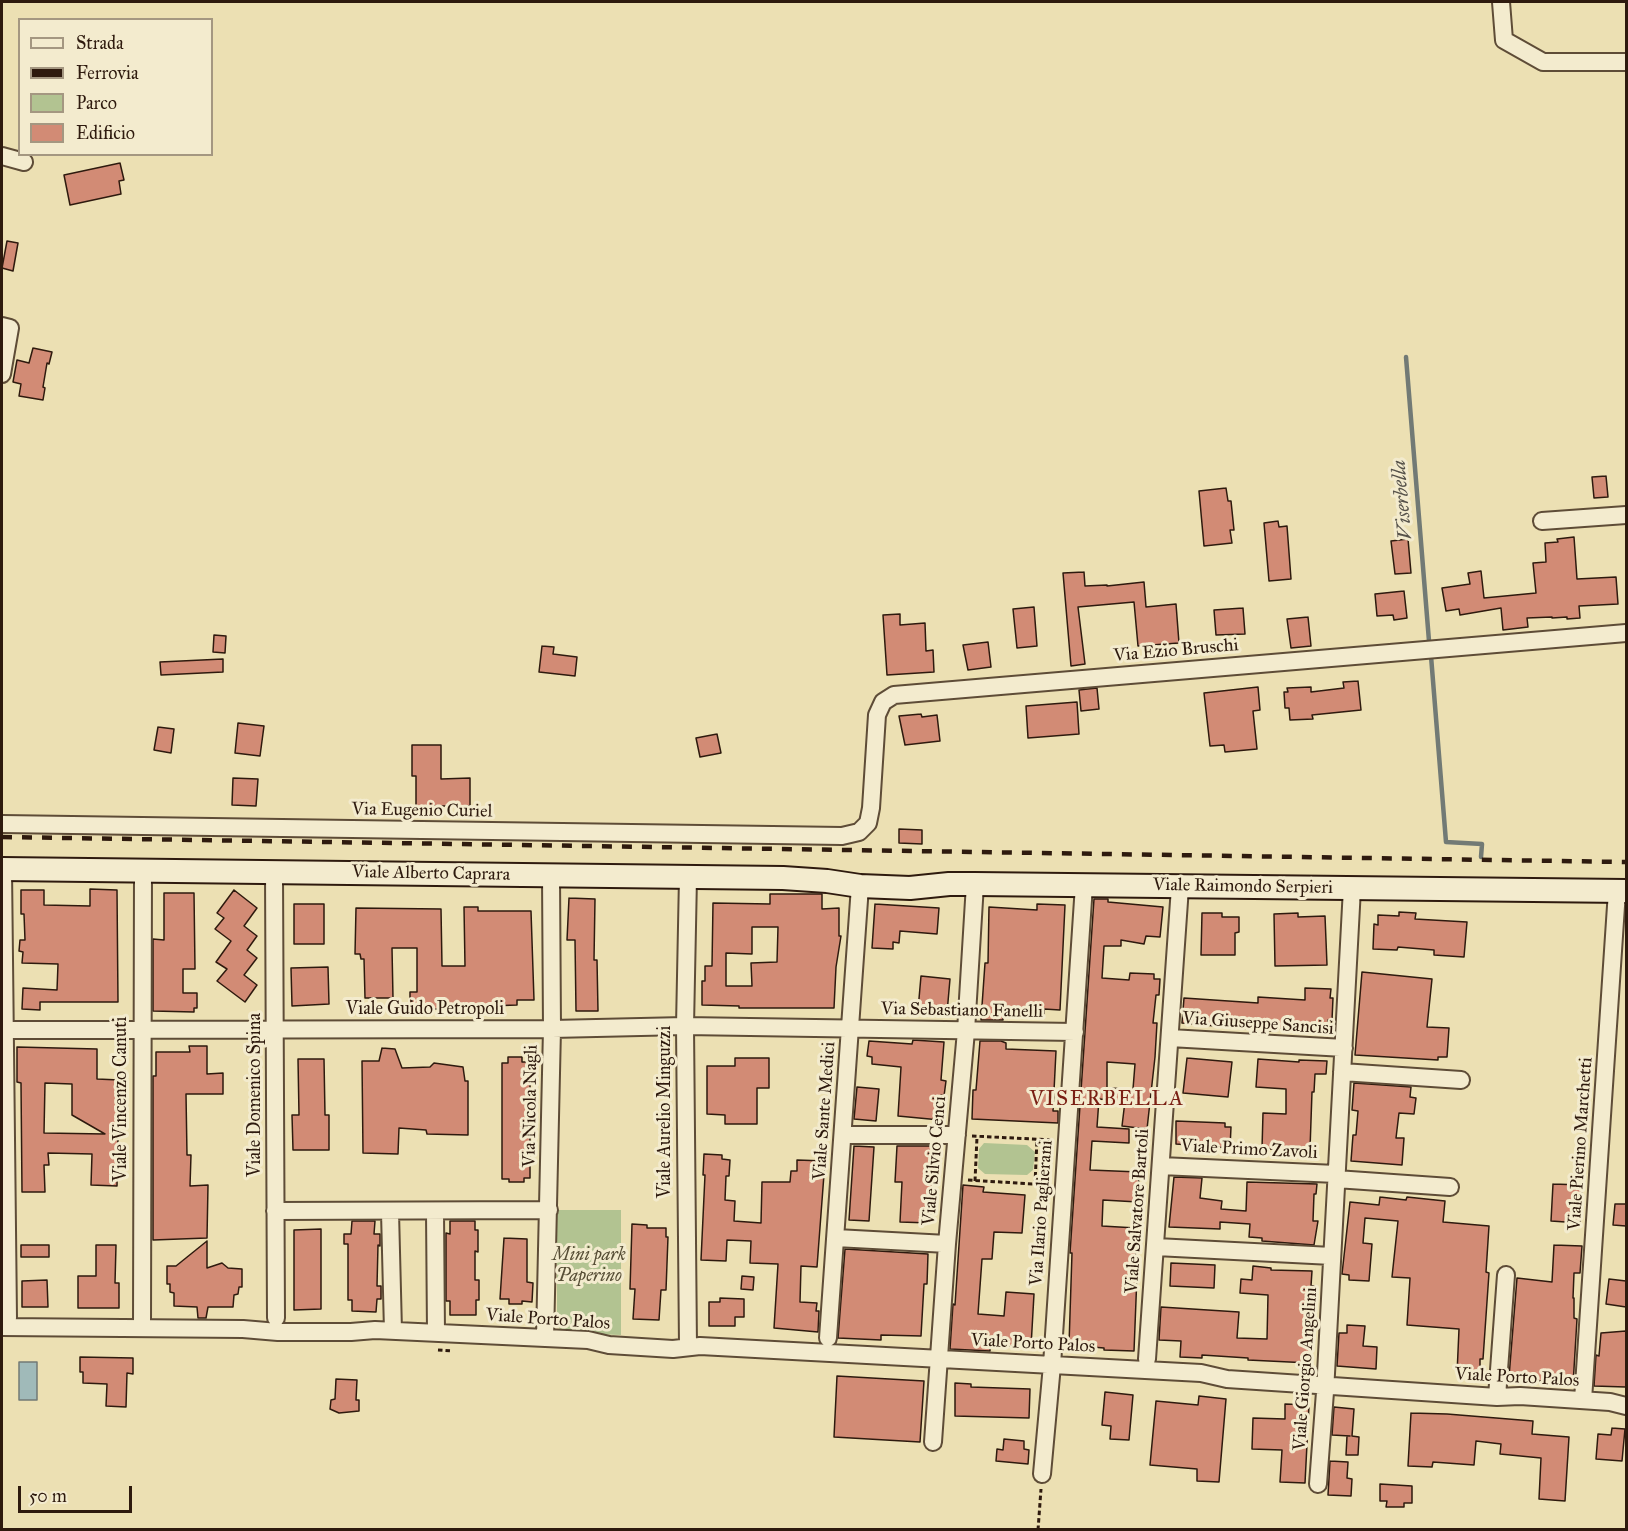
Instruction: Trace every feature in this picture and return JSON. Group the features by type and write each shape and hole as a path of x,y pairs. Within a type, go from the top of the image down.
{"street":[{"path":"1501,2 1504,40 1543,62 1626,62"},
{"path":"2,156 24,162"},
{"path":"2,374 6,327"},
{"path":"1542,521 1626,515"},
{"name":"Via Ezio Bruschi","path":"842,836 859,832 867,823 871,808 877,715 883,702 894,695 1626,633"},
{"name":"Via Eugenio Curiel","path":"2,824 842,836"},
{"path":"2,869 5,1323"},
{"name":"Viale Alberto Caprara","path":"2,869 783,878 860,886"},
{"name":"Viale Vincenzo Canuti","path":"142,870 142,1328"},
{"name":"Viale Domenico Spina","path":"274,872 276,1318"},
{"name":"Via Nicola Nagli","path":"545,1338 552,1029 551,875"},
{"name":"Viale Aurelio Minguzzi","path":"688,877 685,1026 688,1346"},
{"name":"Viale Raimondo Serpieri","path":"860,886 910,888 975,884 1622,891"},
{"name":"Viale Silvio Cenci","path":"933,1442 947,1244 966,1032 975,884"},
{"name":"Via Ilario Paglierani","path":"1042,1474 1052,1365 1084,885"},
{"name":"Viale Sante Medici","path":"828,1338 860,886"},
{"name":"Viale Salvatore Bartoli","path":"1147,1359 1180,887"},
{"name":"Viale Giorgio Angelini","path":"1318,1484 1352,888"},
{"name":"Viale Pierino Marchetti","path":"1583,1400 1622,891"},
{"name":"Viale Guido Petropoli","path":"3,1030 552,1029 685,1026 849,1028"},
{"name":"Via Sebastiano Fanelli","path":"849,1028 966,1032 1075,1032"},
{"name":"Via Giuseppe Sancisi","path":"1170,1038 1344,1048"},
{"path":"1342,1072 1461,1080"},
{"path":"844,1135 957,1136"},
{"name":"Viale Primo Zavoli","path":"1161,1166 1336,1176"},
{"path":"1336,1176 1450,1187"},
{"path":"275,1211 549,1210"},
{"path":"390,1212 393,1331"},
{"path":"435,1212 436,1341"},
{"path":"836,1238 947,1244"},
{"path":"1156,1247 1332,1256"},
{"path":"1497,1397 1506,1275"},
{"name":"Viale Porto Palos","path":"5,1323 243,1329 278,1332 393,1331 436,1341 545,1338 588,1340 609,1345 662,1348 688,1346 1201,1373 1227,1379 1497,1397 1520,1396 1583,1400 1626,1406"}],"path":[{"path":"957,1136 1066,1140"},
{"path":"975,1181 977,1137"},
{"path":"1035,1184 1037,1139"},
{"path":"954,1180 1063,1186"},
{"path":"436,1341 447,1352 454,1350"},
{"path":"1038,1530 1042,1474"}],"green space":[{"path":"984,1143 1027,1145 1035,1152 1033,1170 1027,1175 985,1174 978,1168 979,1149"},
{"name":"Mini park Paperino","path":"557,1210 621,1210 621,1335 561,1333 557,1322"}],"water":[{"path":"19,1362 37,1362 37,1400 19,1400"}],"building":[{"path":"120,163 124,180 119,181 121,194 70,205 64,175"},
{"path":"7,241 18,243 13,271 2,268"},
{"path":"33,348 52,352 49,364 47,363 43,400 19,396 21,384 13,382 17,360 29,363"},
{"path":"1606,476 1608,497 1594,498 1592,477"},
{"path":"1226,488 1228,501 1231,501 1234,530 1230,530 1232,543 1204,546 1199,491"},
{"path":"1278,521 1279,527 1287,526 1291,579 1269,581 1264,523"},
{"path":"1574,537 1577,579 1616,577 1618,604 1579,606 1580,618 1527,618 1528,627 1503,630 1501,608 1460,615 1459,609 1446,611 1442,588 1470,584 1468,573 1481,571 1484,598 1536,593 1533,563 1546,562 1545,543"},
{"path":"1408,539 1411,573 1395,574 1391,541"},
{"path":"1084,572 1085,586 1144,582 1146,607 1176,604 1179,643 1138,646 1134,602 1078,607 1085,664 1071,666 1063,573"},
{"path":"1404,591 1407,618 1394,620 1393,615 1377,616 1375,594"},
{"path":"1034,607 1037,646 1017,648 1013,609"},
{"path":"1243,608 1245,634 1216,635 1214,610"},
{"path":"900,614 900,625 925,623 926,651 933,650 934,672 887,675 883,615"},
{"path":"1308,617 1311,646 1291,648 1287,619"},
{"path":"214,635 226,636 225,653 213,652"},
{"path":"988,642 991,667 968,670 963,645"},
{"path":"542,646 554,647 553,654 577,657 575,676 539,672"},
{"path":"223,659 223,672 161,675 160,662"},
{"path":"1358,681 1361,710 1312,715 1313,719 1290,720 1289,708 1285,708 1284,692 1288,692 1287,688 1311,687 1311,692 1344,688 1343,682"},
{"path":"1258,687 1260,710 1253,711 1257,749 1225,752 1224,745 1210,746 1204,693"},
{"path":"1097,688 1099,709 1081,711 1079,690"},
{"path":"1077,702 1079,734 1028,738 1026,706"},
{"path":"921,714 922,717 937,715 940,741 905,745 899,716"},
{"path":"238,723 264,726 260,756 235,753"},
{"path":"158,727 174,729 171,753 154,750"},
{"path":"717,734 721,753 700,757 696,738"},
{"path":"412,745 441,745 441,779 470,778 470,806 429,806 429,810 416,810 416,776 412,776"},
{"path":"233,778 258,779 256,806 232,805"},
{"path":"899,829 922,830 922,844 899,843"},
{"path":"90,889 117,890 118,1002 40,1002 40,1010 22,1009 23,988 57,990 58,964 22,963 23,952 19,951 20,940 25,940 24,914 21,914 21,890 44,890 44,905 90,906"},
{"path":"234,890 257,908 244,926 257,936 247,950 257,958 244,975 257,985 245,1002 217,981 227,969 216,962 231,941 215,929 224,918 217,913"},
{"path":"164,893 194,893 195,969 183,969 183,993 197,993 197,1008 194,1008 194,1012 153,1011 153,939 164,940"},
{"path":"770,894 822,894 822,909 839,908 839,936 841,936 836,967 834,1008 739,1008 739,1006 702,1005 702,981 705,981 705,966 712,966 713,903 770,904","holes":["752,927 778,927 777,962 751,963 752,986 726,986 726,953 752,954"]},
{"path":"569,898 595,899 594,960 597,960 598,1011 576,1011 575,940 567,940"},
{"path":"1094,899 1163,907 1160,937 1146,936 1144,944 1121,940 1121,946 1104,946 1102,978 1129,980 1130,973 1154,974 1154,979 1160,979 1153,1023 1157,1023 1147,1129 1122,1126 1125,1101 1099,1099 1097,1127 1129,1129 1129,1143 1092,1141 1090,1170 1139,1172 1138,1202 1103,1200 1102,1226 1136,1228 1134,1351 1069,1345 1072,1253 1070,1253","holes":["1107,1062 1135,1064 1133,1089 1107,1088"]},
{"path":"294,904 324,904 324,944 294,944"},
{"path":"875,904 939,908 937,934 900,931 899,943 893,942 893,949 872,948"},
{"path":"1037,904 1065,905 1060,1010 1044,1009 1044,1015 1003,1012 1003,1020 981,1020 985,963 988,963 989,907 1037,910"},
{"path":"464,907 478,907 478,911 531,911 534,1000 517,1000 517,1005 489,1006 489,1009 410,1009 410,992 417,992 417,948 392,948 393,998 365,998 364,959 361,959 360,954 355,954 356,908 441,909 442,966 465,966"},
{"path":"1399,912 1416,913 1415,919 1467,922 1464,957 1434,955 1434,950 1398,947 1397,950 1373,949 1374,924 1378,925 1378,915 1399,916"},
{"path":"1202,913 1222,913 1222,917 1239,917 1239,932 1235,933 1235,955 1201,955"},
{"path":"1298,913 1298,917 1325,916 1327,965 1275,966 1274,914"},
{"path":"328,967 329,1004 292,1006 291,968"},
{"path":"1362,972 1432,979 1427,1027 1449,1028 1447,1057 1438,1057 1438,1060 1355,1055"},
{"path":"921,976 950,979 947,1013 918,1010"},
{"path":"1305,988 1331,989 1332,1020 1328,1020 1327,1034 1303,1033 1303,1030 1271,1028 1271,1031 1182,1023 1184,998 1258,1003 1258,997 1305,1000"},
{"path":"913,1040 944,1042 941,1080 946,1081 944,1096 941,1095 940,1120 898,1116 901,1067 872,1064 872,1057 867,1056 869,1041 912,1044"},
{"path":"980,1041 1001,1041 1006,1043 1006,1049 1056,1051 1053,1111 1058,1111 1058,1123 972,1119 973,1090 976,1090"},
{"path":"189,1046 207,1046 207,1074 223,1073 223,1094 186,1094 187,1155 191,1155 190,1186 208,1185 207,1238 153,1240 153,1076 156,1076 156,1052 190,1052"},
{"path":"17,1047 97,1049 97,1079 119,1080 117,1186 91,1185 92,1154 48,1153 49,1165 44,1165 45,1192 22,1192 21,1083 17,1082","holes":["45,1083 72,1084 72,1115 105,1134 44,1133"]},
{"path":"382,1048 395,1049 402,1068 430,1067 434,1063 463,1067 465,1081 468,1081 468,1135 427,1134 426,1130 399,1128 398,1154 363,1153 362,1061 379,1061"},
{"path":"508,1057 522,1057 522,1062 530,1062 530,1178 524,1178 524,1182 509,1182 509,1179 502,1179 502,1063 508,1063"},
{"path":"735,1058 769,1058 769,1088 757,1088 757,1124 725,1124 725,1115 707,1114 707,1066 735,1066"},
{"path":"1187,1058 1232,1062 1228,1097 1183,1093"},
{"path":"298,1059 324,1059 325,1115 329,1115 329,1150 293,1150 292,1115 299,1115"},
{"path":"1258,1059 1299,1062 1299,1060 1327,1061 1326,1074 1315,1074 1310,1149 1262,1149 1263,1113 1286,1114 1286,1089 1256,1087"},
{"path":"1354,1083 1411,1087 1410,1097 1416,1098 1414,1114 1399,1113 1396,1138 1404,1138 1402,1165 1351,1161 1358,1111 1352,1110"},
{"path":"857,1087 879,1089 876,1121 854,1119"},
{"path":"1176,1121 1225,1123 1225,1127 1231,1127 1230,1148 1176,1144"},
{"path":"854,1146 874,1147 869,1221 849,1220"},
{"path":"897,1146 937,1146 930,1223 900,1222 902,1182 895,1182"},
{"path":"704,1154 722,1155 722,1159 730,1160 729,1176 726,1176 725,1200 735,1201 734,1221 761,1223 762,1182 790,1182 791,1171 797,1171 797,1160 825,1161 817,1267 801,1266 800,1302 817,1303 818,1332 774,1328 778,1264 750,1263 751,1241 727,1240 726,1261 701,1260"},
{"path":"1174,1177 1202,1178 1200,1198 1222,1201 1221,1209 1246,1211 1247,1182 1317,1184 1316,1194 1314,1194 1313,1221 1318,1221 1314,1245 1262,1241 1262,1238 1249,1237 1250,1224 1220,1222 1220,1229 1169,1227"},
{"path":"1553,1184 1582,1185 1580,1223 1551,1221"},
{"path":"963,1185 984,1187 983,1192 1025,1195 1022,1233 994,1232 992,1259 982,1259 978,1314 1004,1316 1006,1292 1034,1294 1031,1347 990,1345 990,1351 950,1349"},
{"path":"1380,1197 1445,1201 1443,1222 1489,1226 1486,1272 1489,1273 1483,1359 1480,1359 1480,1372 1473,1371 1473,1375 1457,1374 1459,1329 1407,1325 1410,1278 1392,1277 1398,1221 1365,1218 1363,1243 1372,1244 1369,1281 1349,1280 1349,1275 1342,1274 1350,1202 1379,1205"},
{"path":"1615,1204 1626,1204 1626,1226 1613,1225"},
{"path":"352,1221 375,1221 374,1234 380,1234 377,1286 381,1286 381,1299 377,1299 376,1312 352,1311 352,1300 348,1300 348,1244 344,1244 344,1234 351,1234"},
{"path":"450,1221 475,1221 475,1230 478,1230 475,1280 479,1280 479,1300 476,1300 476,1315 450,1315 450,1301 446,1301 446,1233 450,1234"},
{"path":"632,1224 647,1225 647,1228 666,1228 666,1237 668,1237 666,1290 661,1290 659,1320 633,1319 635,1289 630,1289"},
{"path":"321,1229 321,1309 294,1310 294,1230"},
{"path":"504,1238 527,1239 527,1282 533,1283 532,1302 522,1301 522,1304 509,1304 509,1299 500,1299"},
{"path":"207,1241 207,1268 222,1263 228,1268 242,1269 242,1287 239,1287 238,1294 234,1295 233,1307 208,1307 206,1318 198,1318 197,1307 174,1306 174,1293 170,1292 170,1284 167,1284 167,1266 176,1266"},
{"path":"21,1245 49,1245 49,1257 21,1257"},
{"path":"96,1245 116,1245 115,1283 119,1283 119,1308 78,1308 78,1276 96,1276"},
{"path":"1554,1245 1582,1246 1580,1273 1574,1273 1574,1318 1577,1319 1573,1385 1509,1377 1517,1278 1552,1282"},
{"path":"845,1249 928,1254 921,1336 881,1335 881,1340 838,1338"},
{"path":"1171,1263 1215,1265 1214,1288 1170,1286"},
{"path":"1253,1266 1271,1268 1271,1270 1312,1271 1311,1286 1316,1286 1312,1317 1309,1317 1310,1363 1202,1355 1202,1358 1180,1357 1181,1341 1159,1340 1161,1307 1239,1312 1237,1338 1267,1339 1268,1295 1240,1293 1241,1279 1252,1280"},
{"path":"742,1276 754,1277 753,1290 741,1289"},
{"path":"1609,1279 1626,1281 1626,1307 1606,1304"},
{"path":"47,1280 48,1307 22,1307 22,1281"},
{"path":"720,1298 744,1299 744,1317 735,1317 735,1326 709,1326 709,1302 720,1302"},
{"path":"1347,1325 1365,1326 1363,1346 1377,1347 1376,1369 1337,1366 1339,1333 1347,1333"},
{"path":"1626,1331 1626,1387 1594,1386 1596,1355 1599,1356 1601,1333"},
{"path":"80,1357 133,1358 133,1374 127,1373 126,1407 106,1406 107,1384 83,1383"},
{"path":"837,1376 924,1381 920,1442 834,1437"},
{"path":"336,1379 357,1380 356,1400 359,1400 359,1411 339,1413 330,1409 331,1400 335,1399"},
{"path":"955,1383 971,1384 971,1387 1030,1389 1029,1418 955,1416"},
{"path":"1105,1392 1133,1395 1129,1440 1110,1439 1111,1426 1102,1425"},
{"path":"1199,1396 1226,1399 1219,1482 1197,1481 1197,1469 1150,1465 1156,1401 1198,1405"},
{"path":"1285,1404 1309,1405 1305,1483 1280,1482 1282,1450 1252,1449 1253,1418 1285,1419"},
{"path":"1334,1407 1354,1409 1352,1436 1359,1437 1358,1455 1346,1455 1347,1436 1350,1436 1332,1435"},
{"path":"1411,1413 1533,1421 1532,1434 1569,1437 1565,1501 1539,1499 1541,1458 1500,1454 1501,1444 1476,1441 1474,1465 1433,1462 1432,1467 1408,1466"},
{"path":"1612,1428 1625,1429 1622,1461 1596,1459 1598,1434 1611,1435"},
{"path":"1004,1439 1024,1441 1024,1449 1029,1450 1028,1464 996,1461 997,1449 1003,1450"},
{"path":"1330,1461 1348,1462 1347,1478 1352,1479 1351,1496 1328,1495"},
{"path":"1380,1484 1412,1486 1412,1503 1404,1503 1404,1507 1386,1507 1387,1501 1380,1501"}],"waterway":[{"name":"Viserbella","path":"1406,357 1429,641"},
{"name":"Viserbella","path":"1431,656 1446,842 1482,844 1481,857"}],"railway":[{"path":"2,837 1626,862"}],"district":[{"name":"VISERBELLA","path":"1107,1100"}]}
